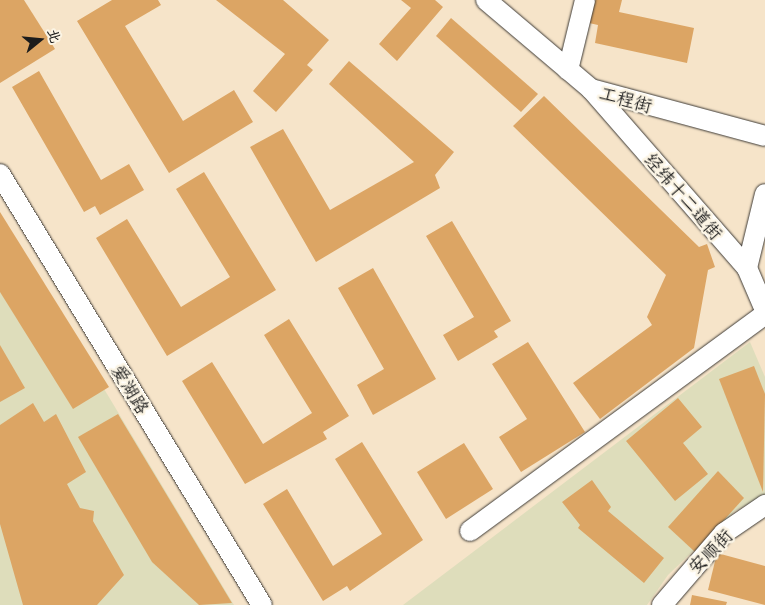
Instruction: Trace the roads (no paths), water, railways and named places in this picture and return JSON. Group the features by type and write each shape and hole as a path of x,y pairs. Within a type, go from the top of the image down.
{"street":[{"name":"工程街","path":"486,0 591,89 765,136"},
{"path":"568,70 585,0"},
{"name":"经纬十二道街","path":"591,89 747,268 765,310"},
{"name":"爱湖路","path":"0,174 262,605"},
{"path":"747,268 765,194"},
{"path":"470,531 765,314"},
{"name":"安顺街","path":"662,605 724,533 765,505"}]}
